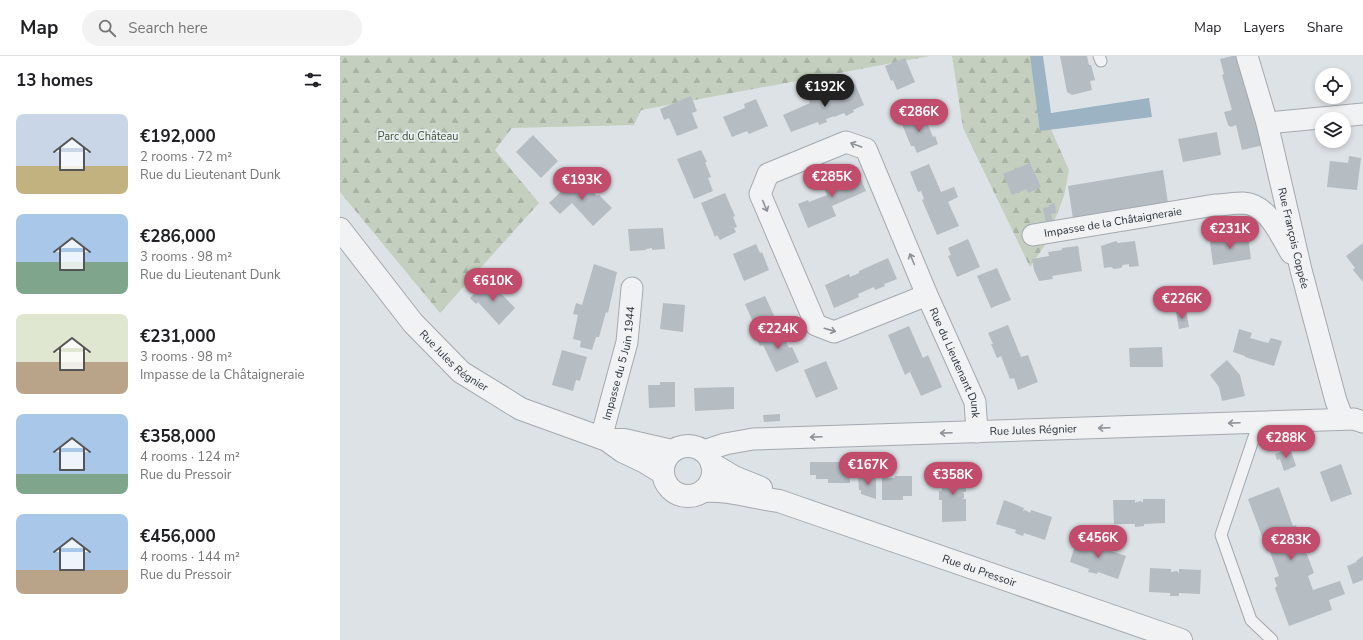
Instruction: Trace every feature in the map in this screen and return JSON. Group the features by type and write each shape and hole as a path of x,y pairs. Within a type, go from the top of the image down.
{"street":[{"name":"Rue François Coppée","path":"1247,56 1267,123 1301,270 1336,401 1353,421"},
{"path":"1267,123 1363,114"},
{"name":"Rue du Lieutenant Dunk","path":"927,295 834,332 816,325 760,194 768,174 846,142 866,149 927,295 975,402 976,432"},
{"name":"Impasse de la Châtaigneraie","path":"1033,235 1215,205 1243,203 1254,205 1263,211 1273,223 1301,270"},
{"name":"Rue Jules Régnier","path":"340,229 413,323 461,372 520,408 604,439"},
{"name":"Impasse du 5 Juin 1944","path":"604,439 627,342 632,288"},
{"name":"Rue Jules Régnier","path":"708,457 726,444 753,439 1259,422 1353,421"},
{"path":"604,439 624,440 672,451"},
{"path":"604,439 622,451 663,473"},
{"path":"680,447 696,447 708,457 713,471 712,479 703,491 696,495 688,496 674,492 668,487 663,473 663,465 672,451 680,447"},
{"name":"Rue du Pressoir","path":"708,457 734,477 762,489 778,501"},
{"name":"Rue du Pressoir","path":"703,491 716,490 758,499 778,501 1181,640"}],"lane":[{"path":"1259,422 1221,535 1251,620 1272,640"}],"green space":[{"name":"Parc du Château","path":"340,56 930,56 641,110 634,125 512,128 495,150 539,203 440,313 340,192"},
{"path":"952,56 1034,56 1047,120 1069,170 1064,196 1045,245 1030,267 963,128"}],"water":[{"path":"1030,56 1043,56 1051,113 1149,98 1152,117 1040,131"}],"building":[{"path":"1060,56 1087,56 1095,80 1090,81 1092,90 1072,95 1067,92"},
{"path":"1239,56 1264,145 1242,150 1236,125 1231,127 1228,125 1224,112 1232,110 1222,75 1224,74 1220,59"},
{"path":"905,58 915,82 897,90 893,80 891,81 885,66"},
{"path":"855,84 864,105 853,110 854,112 846,116 844,113 826,119 827,122 819,125 818,122 791,132 783,115 810,103 808,98 825,93 827,96"},
{"path":"691,96 697,111 692,113 698,128 677,136 669,118 664,120 660,109"},
{"path":"756,99 768,126 749,134 747,131 732,137 723,117 745,108 744,104"},
{"path":"923,113 933,137 935,136 938,144 917,153 914,146 911,146 901,122"},
{"path":"1217,132 1221,155 1183,162 1178,139"},
{"path":"533,135 558,161 541,178 516,152"},
{"path":"701,150 707,162 705,162 711,177 708,178 713,191 694,199 677,159"},
{"path":"1349,156 1361,158 1357,190 1327,187 1330,161 1348,163"},
{"path":"1030,163 1041,187 1028,193 1026,189 1012,195 1003,174"},
{"path":"929,164 941,192 954,187 958,197 948,202 959,226 937,235 922,200 924,199 921,191 918,192 910,172"},
{"path":"857,170 866,191 832,206 836,216 808,228 798,204 808,200 809,202 827,195 822,184"},
{"path":"1163,170 1168,203 1073,219 1068,186"},
{"path":"578,176 597,196 599,195 612,208 593,226 572,203 560,214 549,203"},
{"path":"725,193 735,216 733,217 737,227 734,228 736,232 720,240 717,235 715,237 701,203"},
{"path":"1055,203 1056,213 1051,214 1053,222 1046,223 1043,208 1049,207 1049,205"},
{"path":"663,228 665,249 652,250 652,248 630,251 628,229"},
{"path":"1234,236 1234,238 1248,236 1251,259 1213,265 1210,242 1219,240 1219,238"},
{"path":"968,239 980,267 957,277 948,256 951,255 948,248"},
{"path":"1116,241 1118,243 1135,241 1139,266 1129,267 1129,264 1123,265 1121,268 1104,268 1101,246"},
{"path":"1363,243 1363,282 1353,270 1355,268 1346,256"},
{"path":"756,244 760,253 762,252 769,270 744,281 733,254"},
{"path":"1078,246 1082,271 1052,276 1053,279 1039,281 1034,270 1032,259 1049,256 1048,252 1062,250 1062,248"},
{"path":"888,258 897,279 884,284 885,286 875,290 874,287 858,294 859,297 834,308 825,285 849,274 850,277 859,273 859,271"},
{"path":"594,264 617,272 608,313 606,312 599,337 596,337 592,350 580,347 581,341 573,339 578,315 573,314 576,303 582,305"},
{"path":"997,268 1011,300 991,308 977,276"},
{"path":"488,280 515,308 499,325 478,302 476,304 470,298"},
{"path":"765,296 776,320 756,329 745,304"},
{"path":"663,303 685,305 683,332 660,329"},
{"path":"1186,310 1189,327 1179,329 1176,312"},
{"path":"1008,325 1021,357 1028,355 1038,382 1018,390 1014,378 1010,379 1001,356 997,358 988,333"},
{"path":"909,326 923,358 928,355 942,387 921,396 910,372 905,375 888,335"},
{"path":"779,328 789,348 792,347 799,362 776,372 763,345 760,346 756,338"},
{"path":"1239,329 1252,333 1250,338 1268,343 1271,338 1282,341 1274,366 1233,352"},
{"path":"1162,347 1163,367 1130,367 1129,348"},
{"path":"562,350 587,357 580,381 576,380 573,391 552,385"},
{"path":"1227,360 1240,375 1245,396 1222,401 1219,387 1210,375"},
{"path":"826,361 838,389 816,398 804,370"},
{"path":"660,382 675,382 675,407 649,408 648,385 660,385"},
{"path":"734,387 734,409 695,411 694,388"},
{"path":"780,414 780,421 764,422 763,415"},
{"path":"1290,448 1296,466 1284,471 1280,459 1277,460 1275,454"},
{"path":"810,462 849,462 850,483 828,483 828,479 816,479 816,475 810,475"},
{"path":"1341,464 1352,494 1331,502 1320,472"},
{"path":"965,470 966,492 962,492 964,493 964,498 962,499 966,499 966,521 942,522 942,500 939,500 939,491 942,491 941,471"},
{"path":"858,476 876,476 876,499 861,494 861,490 859,490"},
{"path":"895,476 912,476 912,496 903,496 903,500 882,500 882,478 895,478"},
{"path":"1279,487 1293,526 1296,525 1314,573 1308,576 1313,590 1340,581 1345,594 1329,600 1332,610 1289,626 1275,588 1277,586 1274,578 1279,576 1248,499"},
{"path":"1143,499 1165,499 1165,523 1144,524 1144,526 1135,527 1135,524 1114,524 1113,500 1135,500 1135,503 1141,501 1143,503"},
{"path":"1004,500 1024,508 1023,511 1025,510 1030,513 1031,510 1052,517 1045,540 1024,533 1023,536 1015,533 1016,530 996,524"},
{"path":"1077,539 1098,546 1097,550 1103,550 1104,552 1105,549 1126,556 1118,579 1098,572 1097,574 1088,572 1089,569 1070,562"},
{"path":"1363,556 1363,580 1353,584 1347,566 1357,562 1356,561"},
{"path":"1150,568 1171,569 1171,572 1177,571 1179,573 1179,569 1201,570 1200,594 1179,593 1179,596 1170,596 1170,593 1149,592"}]}
